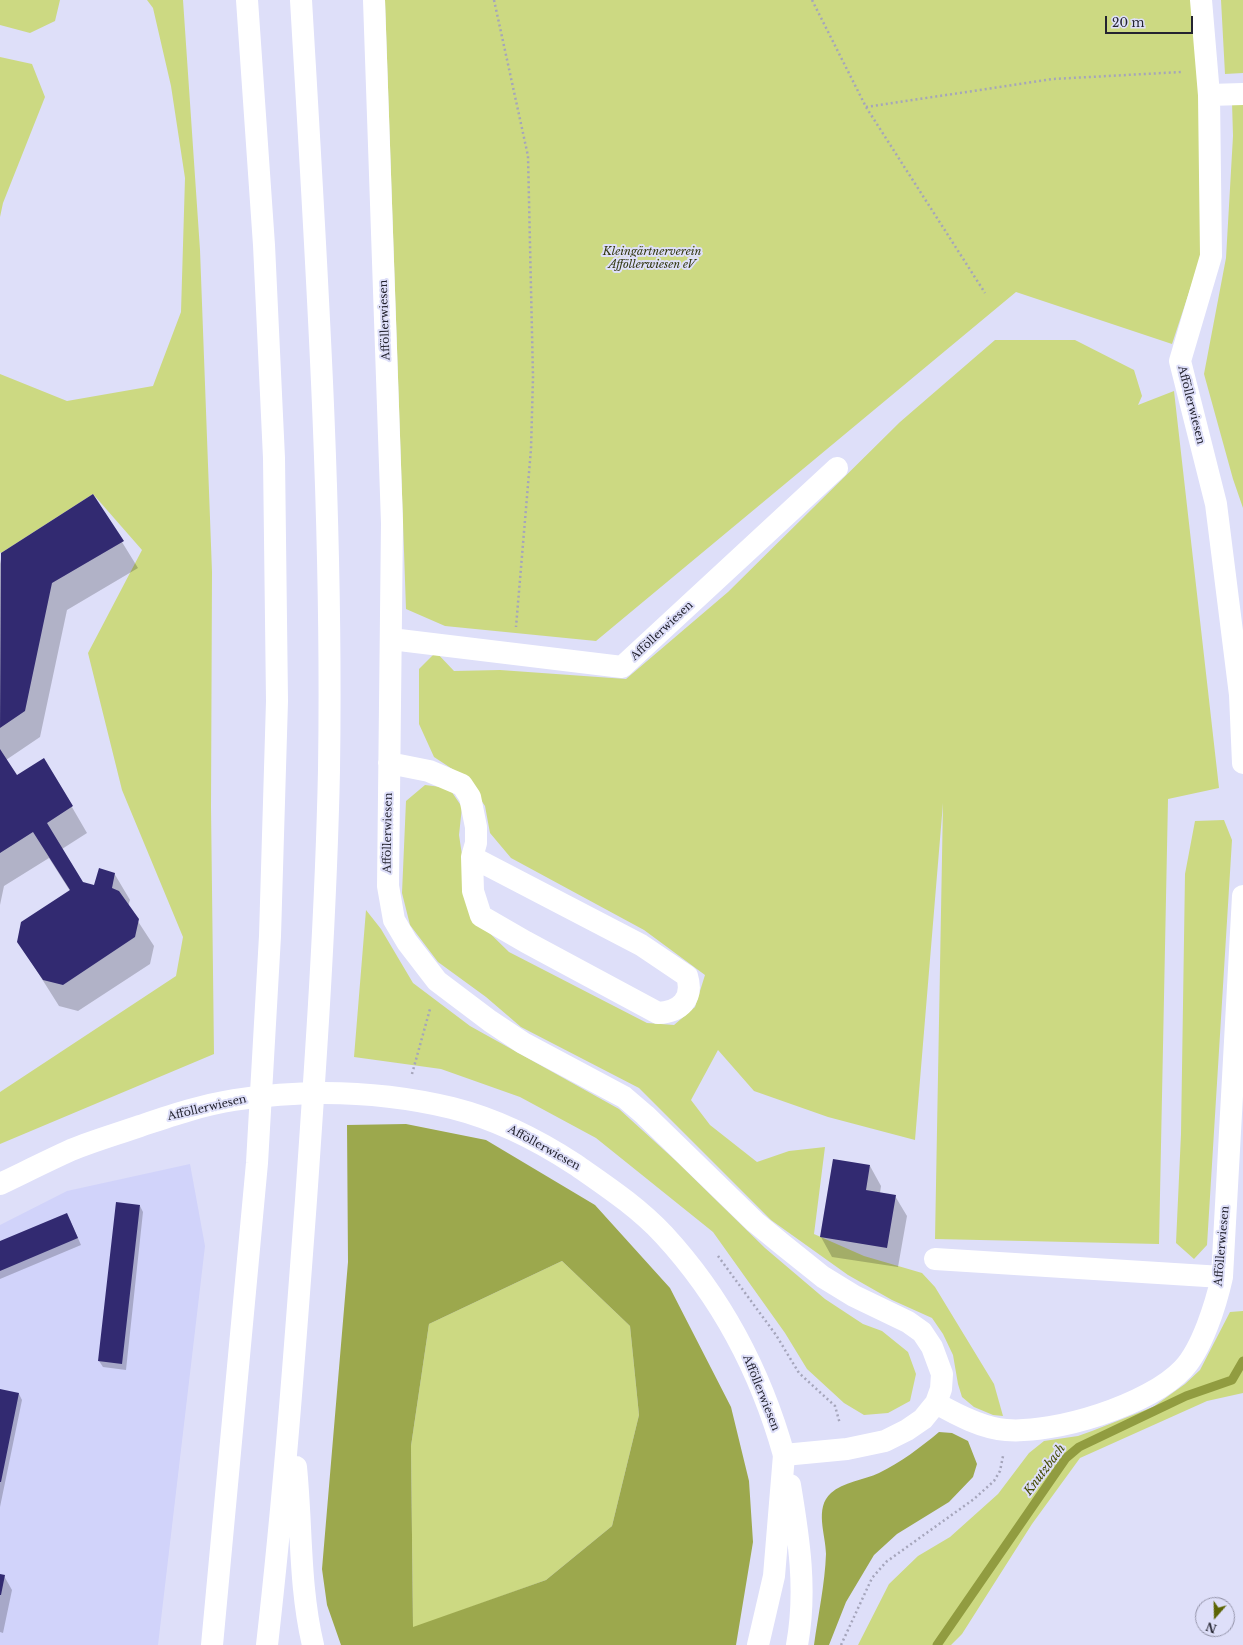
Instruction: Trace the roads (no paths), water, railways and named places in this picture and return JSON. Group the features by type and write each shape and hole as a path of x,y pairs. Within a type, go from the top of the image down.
{"main road":[{"path":"212,1645 257,1163 270,936 277,701 274,458 264,245 247,0"},
{"path":"267,1645 281,1522 291,1410 320,1004 329,770 328,543 315,230 301,0"},
{"name":"Afföllerwiesen","path":"0,1184 72,1150 175,1114 232,1100 290,1094 344,1093 399,1098 454,1108 510,1128 558,1153 614,1190 663,1233 700,1278 734,1328 763,1391 776,1425 784,1455 847,1449 885,1441 907,1430 923,1419 936,1403 941,1389 942,1374 932,1346 922,1332 908,1322 854,1296 823,1277 755,1222 645,1114 624,1097 517,1038 490,1021 437,981 407,942 394,920 388,886 392,523 374,0"},
{"name":"Afföllerwiesen","path":"1201,0 1209,95 1211,256 1180,361 1216,504 1240,695 1243,763"},
{"path":"1209,95 1243,94"},
{"name":"Afföllerwiesen","path":"391,639 622,667 837,468"},
{"path":"389,763 429,771 462,785 470,798 476,827 476,843 472,858 473,891 481,916 658,1013 677,1010 685,1000 690,984 687,976 641,945 472,858"},
{"name":"Afföllerwiesen","path":"936,1403 973,1421 1006,1430 1035,1430 1096,1416 1142,1398 1168,1382 1184,1369 1196,1351 1216,1302 1222,1277 1243,896"},
{"path":"935,1259 1222,1277"},
{"path":"291,1410 299,1502 300,1562 304,1601 314,1645"},
{"path":"758,1645 774,1576 784,1455"},
{"path":"784,1455 799,1539 802,1571 802,1603 797,1645"}],"waterway":[{"name":"Knutzbach","path":"937,1645 1066,1458 1079,1447 1186,1396 1232,1380 1243,1361"}],"park label":[{"name":"Kleingärtnerverein Afföllerwiesen eV","path":"652,258"}]}
